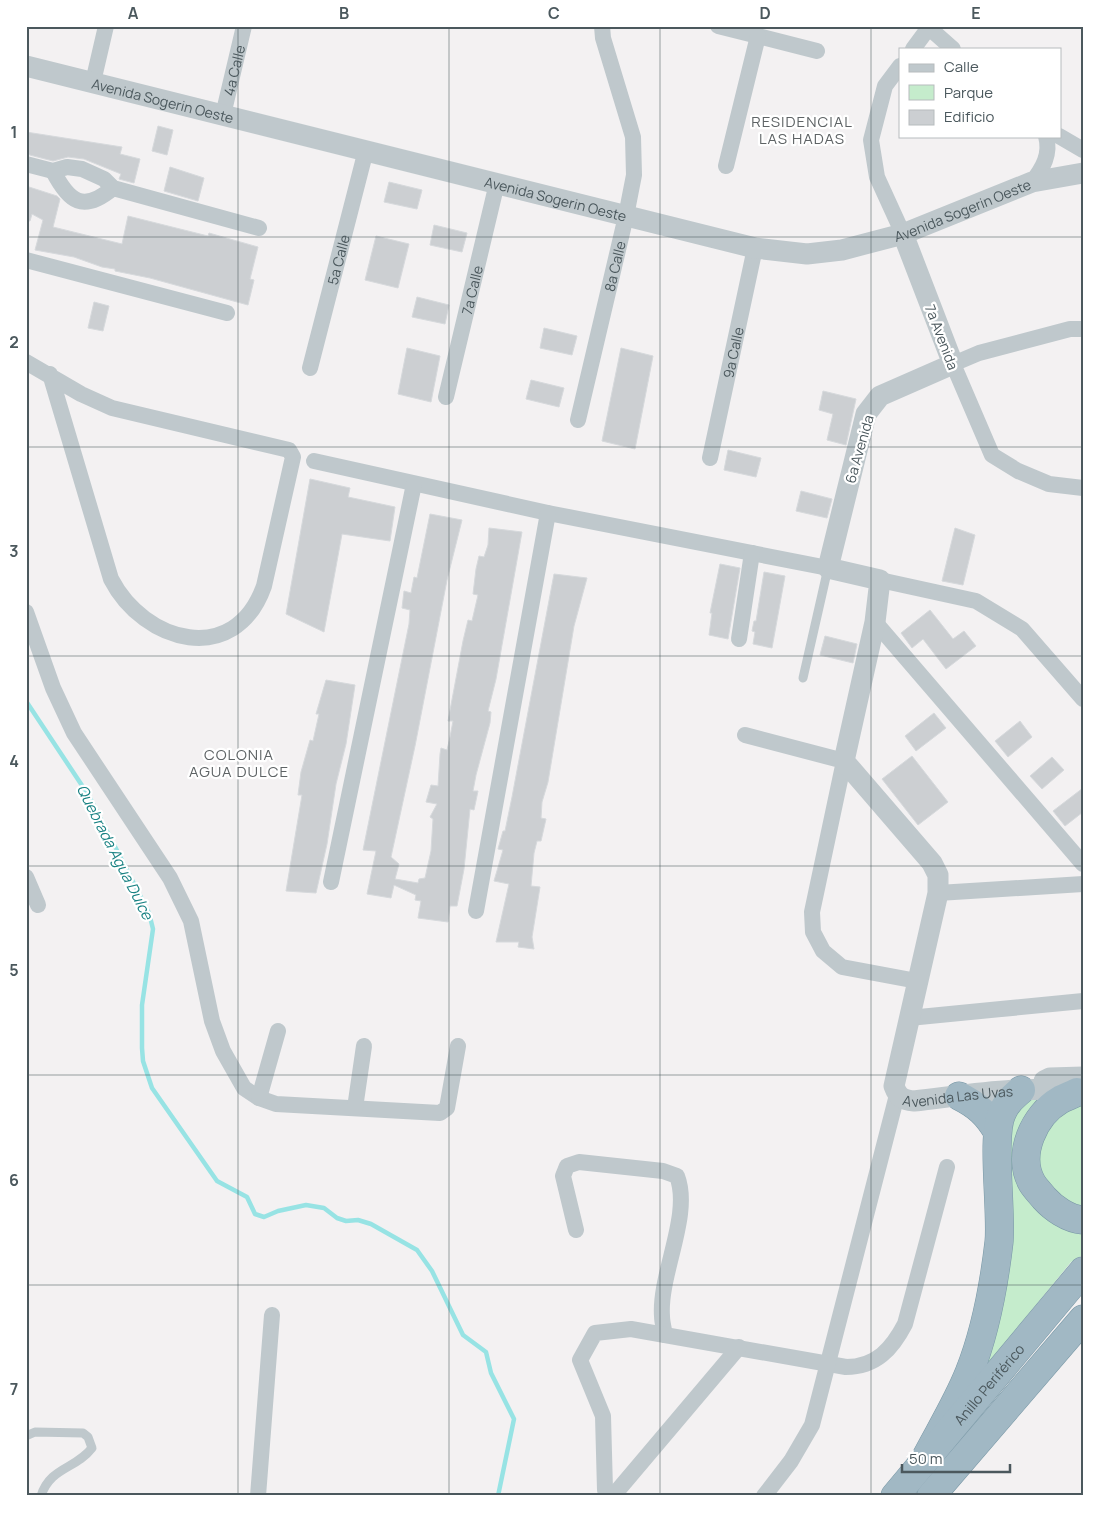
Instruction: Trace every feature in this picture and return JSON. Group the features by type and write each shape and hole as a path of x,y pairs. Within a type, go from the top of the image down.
{"highway":[{"path":"1081,1083 1041,1117 1030,1137 1025,1160 1032,1182 1051,1205 1075,1219 1083,1220"},
{"path":"924,1461 969,1372 988,1308 999,1243 1001,1212 997,1131 1001,1115 1009,1101 1021,1090"},
{"path":"959,1096 974,1104 987,1115 997,1131"},
{"name":"Anillo Periférico","path":"895,1496 1083,1271"},
{"name":"Anillo Periférico","path":"931,1496 1083,1319"},
{"path":"995,1420 1083,1340"}],"street":[{"path":"93,82 106,26"},
{"name":"4a Calle","path":"223,115 244,26"},
{"name":"8a Calle","path":"578,420 634,175 632,137 603,38 602,26"},
{"path":"718,26 818,51"},
{"path":"914,48 929,27 952,48"},
{"path":"726,166 758,36"},
{"name":"Avenida Sogerin Oeste","path":"26,66 755,248 807,254 842,250 903,234 1032,182 1083,173"},
{"name":"7a Avenida","path":"899,67 886,86 871,140 877,177 903,234 953,364 992,455 1018,471 1049,484 1083,488"},
{"path":"1032,182 1042,169 1047,155 1046,138"},
{"path":"1062,138 1083,150"},
{"name":"5a Calle","path":"310,368 366,150"},
{"path":"26,164 53,171 67,167 82,169 104,178 112,188 259,228"},
{"path":"53,171 63,189 74,200 85,202 98,200 112,188"},
{"name":"7a Calle","path":"446,397 496,183"},
{"name":"9a Calle","path":"710,458 755,248"},
{"path":"26,260 227,313"},
{"name":"6a Avenida","path":"828,568 866,414 880,396 980,353 1070,329 1083,329"},
{"path":"26,362 50,374 81,394 112,408 289,450 293,457 264,586 258,603 242,623 218,636 199,639 176,634 141,618 121,598 112,579 50,374"},
{"path":"314,461 548,513 828,568 976,601 1022,628 1083,699"},
{"path":"331,882 414,484"},
{"path":"476,912 548,513"},
{"path":"739,639 752,553"},
{"path":"880,580 874,622 812,912 812,932 823,951 842,967 918,981"},
{"path":"26,612 53,688 74,733 170,878 191,921 212,1021 222,1051 244,1088 259,1098 276,1104 440,1113 447,1108 458,1046"},
{"path":"874,622 1083,864"},
{"path":"745,735 844,761 932,863 938,875 938,893 895,1076 894,1086 897,1095 812,1424 791,1461 764,1496"},
{"path":"26,877 38,905"},
{"path":"938,893 1083,884"},
{"path":"909,1018 1083,1001"},
{"path":"259,1098 278,1031"},
{"path":"355,1108 364,1046"},
{"name":"Avenida Las Uvas","path":"897,1095 904,1100 914,1101 1021,1090 1056,1090 1081,1083"},
{"path":"576,1230 563,1176 567,1166 579,1162 662,1171 677,1176 681,1187 678,1221 662,1314 665,1335"},
{"path":"608,1496 605,1490 602,1416 580,1360 595,1333 631,1329 828,1364 862,1367 873,1361 896,1341 904,1324 947,1167"},
{"path":"258,1496 272,1315"},
{"path":"613,1496 739,1347"}],"lane":[{"path":"804,678 828,568"},
{"path":"26,1436 34,1432 83,1433 91,1442 92,1448 80,1461 63,1468 49,1479 44,1486 41,1496"}],"green space":[{"path":"1083,1076 1083,1255 1071,1262 1014,1332 986,1387 988,1308 1009,1101"}],"building":[{"path":"158,126 173,130 167,155 152,151"},
{"path":"26,132 122,147 120,154 140,159 134,183 119,179 121,174 84,159 68,157 53,161 26,154"},
{"path":"170,167 204,178 198,201 164,191"},
{"path":"389,182 422,190 417,209 384,202"},
{"path":"26,186 57,196 60,199 53,227 122,244 128,216 208,236 209,233 258,247 250,279 254,280 248,305 150,278 115,271 115,269 102,267 74,257 35,250 43,220 32,214 30,221 26,221"},
{"path":"434,225 467,233 462,252 430,245"},
{"path":"376,236 409,244 398,288 365,280"},
{"path":"417,297 449,305 445,324 412,317"},
{"path":"94,302 109,306 103,331 88,328"},
{"path":"544,328 577,336 572,355 540,348"},
{"path":"407,348 440,356 431,402 398,394"},
{"path":"621,348 653,356 635,449 602,441"},
{"path":"531,380 564,388 559,407 526,399"},
{"path":"823,391 856,399 846,445 827,440 833,414 819,410"},
{"path":"728,450 761,458 756,477 724,470"},
{"path":"310,479 350,488 348,497 395,507 390,541 342,534 324,632 286,614"},
{"path":"801,491 832,499 827,518 796,511"},
{"path":"430,514 462,520 447,580 415,746 391,857 399,864 395,879 418,883 419,879 425,878 431,851 433,819 430,817 437,804 426,802 431,785 438,786 441,748 447,750 450,737 453,721 448,721 463,641 468,620 472,621 478,595 473,594 476,569 479,556 484,557 488,545 489,528 522,532 496,679 488,711 491,712 490,723 473,791 478,791 474,810 470,809 464,869 457,906 450,906 448,922 418,918 421,901 415,900 416,895 394,885 391,898 367,894 376,851 363,850 409,624 410,610 402,608 404,591 411,593 414,577 417,578"},
{"path":"955,528 975,535 963,585 942,581"},
{"path":"720,564 740,568 728,639 709,635 712,613 710,613"},
{"path":"764,572 785,576 772,648 753,644 755,632 752,631 754,621 756,621"},
{"path":"554,574 587,578 574,626 548,782 542,802 541,818 546,819 541,841 537,841 534,853 531,886 540,887 532,937 534,949 518,947 519,942 496,942 509,884 494,881 503,850 498,849 503,831 505,831 512,797"},
{"path":"930,610 953,639 964,631 976,646 946,669 923,639 912,648 901,633"},
{"path":"825,636 857,644 853,663 820,655"},
{"path":"326,680 355,685 346,744 336,784 327,844 316,893 286,891 302,795 298,795 301,772 310,740 313,741 319,714 316,714"},
{"path":"934,713 946,728 916,751 905,736"},
{"path":"1020,721 1032,737 1008,757 995,741"},
{"path":"912,756 948,802 918,825 882,779"},
{"path":"1052,757 1064,770 1042,789 1030,776"},
{"path":"1083,788 1083,812 1065,826 1053,811"}],"waterway":[{"name":"Quebrada Agua Dulce","path":"26,701 89,796 149,913 153,929 142,1005 142,1048 143,1061 152,1088 217,1181 247,1197 255,1214 264,1217 278,1211 306,1205 324,1208 337,1218 346,1221 358,1220 371,1224 417,1250 432,1271 463,1335 486,1352 491,1373 514,1419 498,1496"}],"district":[{"name":"RESIDENCIAL LAS HADAS","path":"802,130"},
{"name":"COLONIA AGUA DULCE","path":"239,762"}]}
